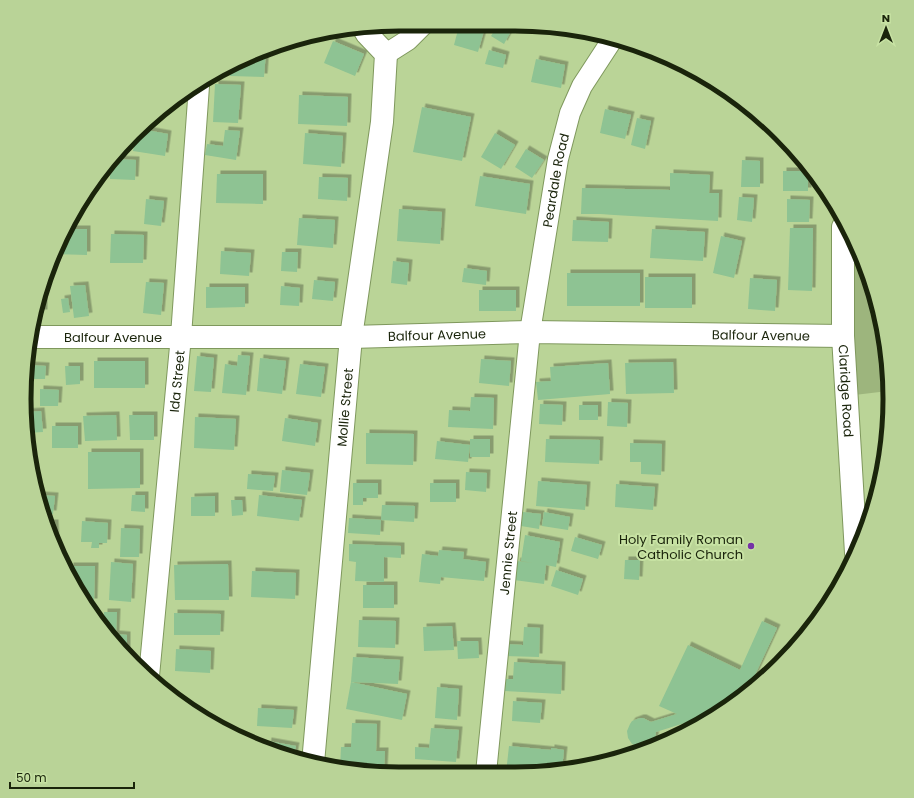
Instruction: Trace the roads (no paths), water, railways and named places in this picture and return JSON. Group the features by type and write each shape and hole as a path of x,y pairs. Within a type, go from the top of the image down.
{"street":[{"path":"366,33 386,54 408,40 417,31"},
{"name":"Peardale Road","path":"530,332 558,159 570,113 582,86 609,44"},
{"name":"Mollie Street","path":"314,756 351,337 382,122 386,54"},
{"name":"Ida Street","path":"150,670 181,336 199,91"},
{"name":"Claridge Road","path":"843,232 843,336 855,539"},
{"name":"Balfour Avenue","path":"36,337 351,337 530,332 843,336"},
{"name":"Jennie Street","path":"487,767 530,332"}],"place":[{"name":"Holy Family Roman Catholic Church","path":"751,546"}]}
